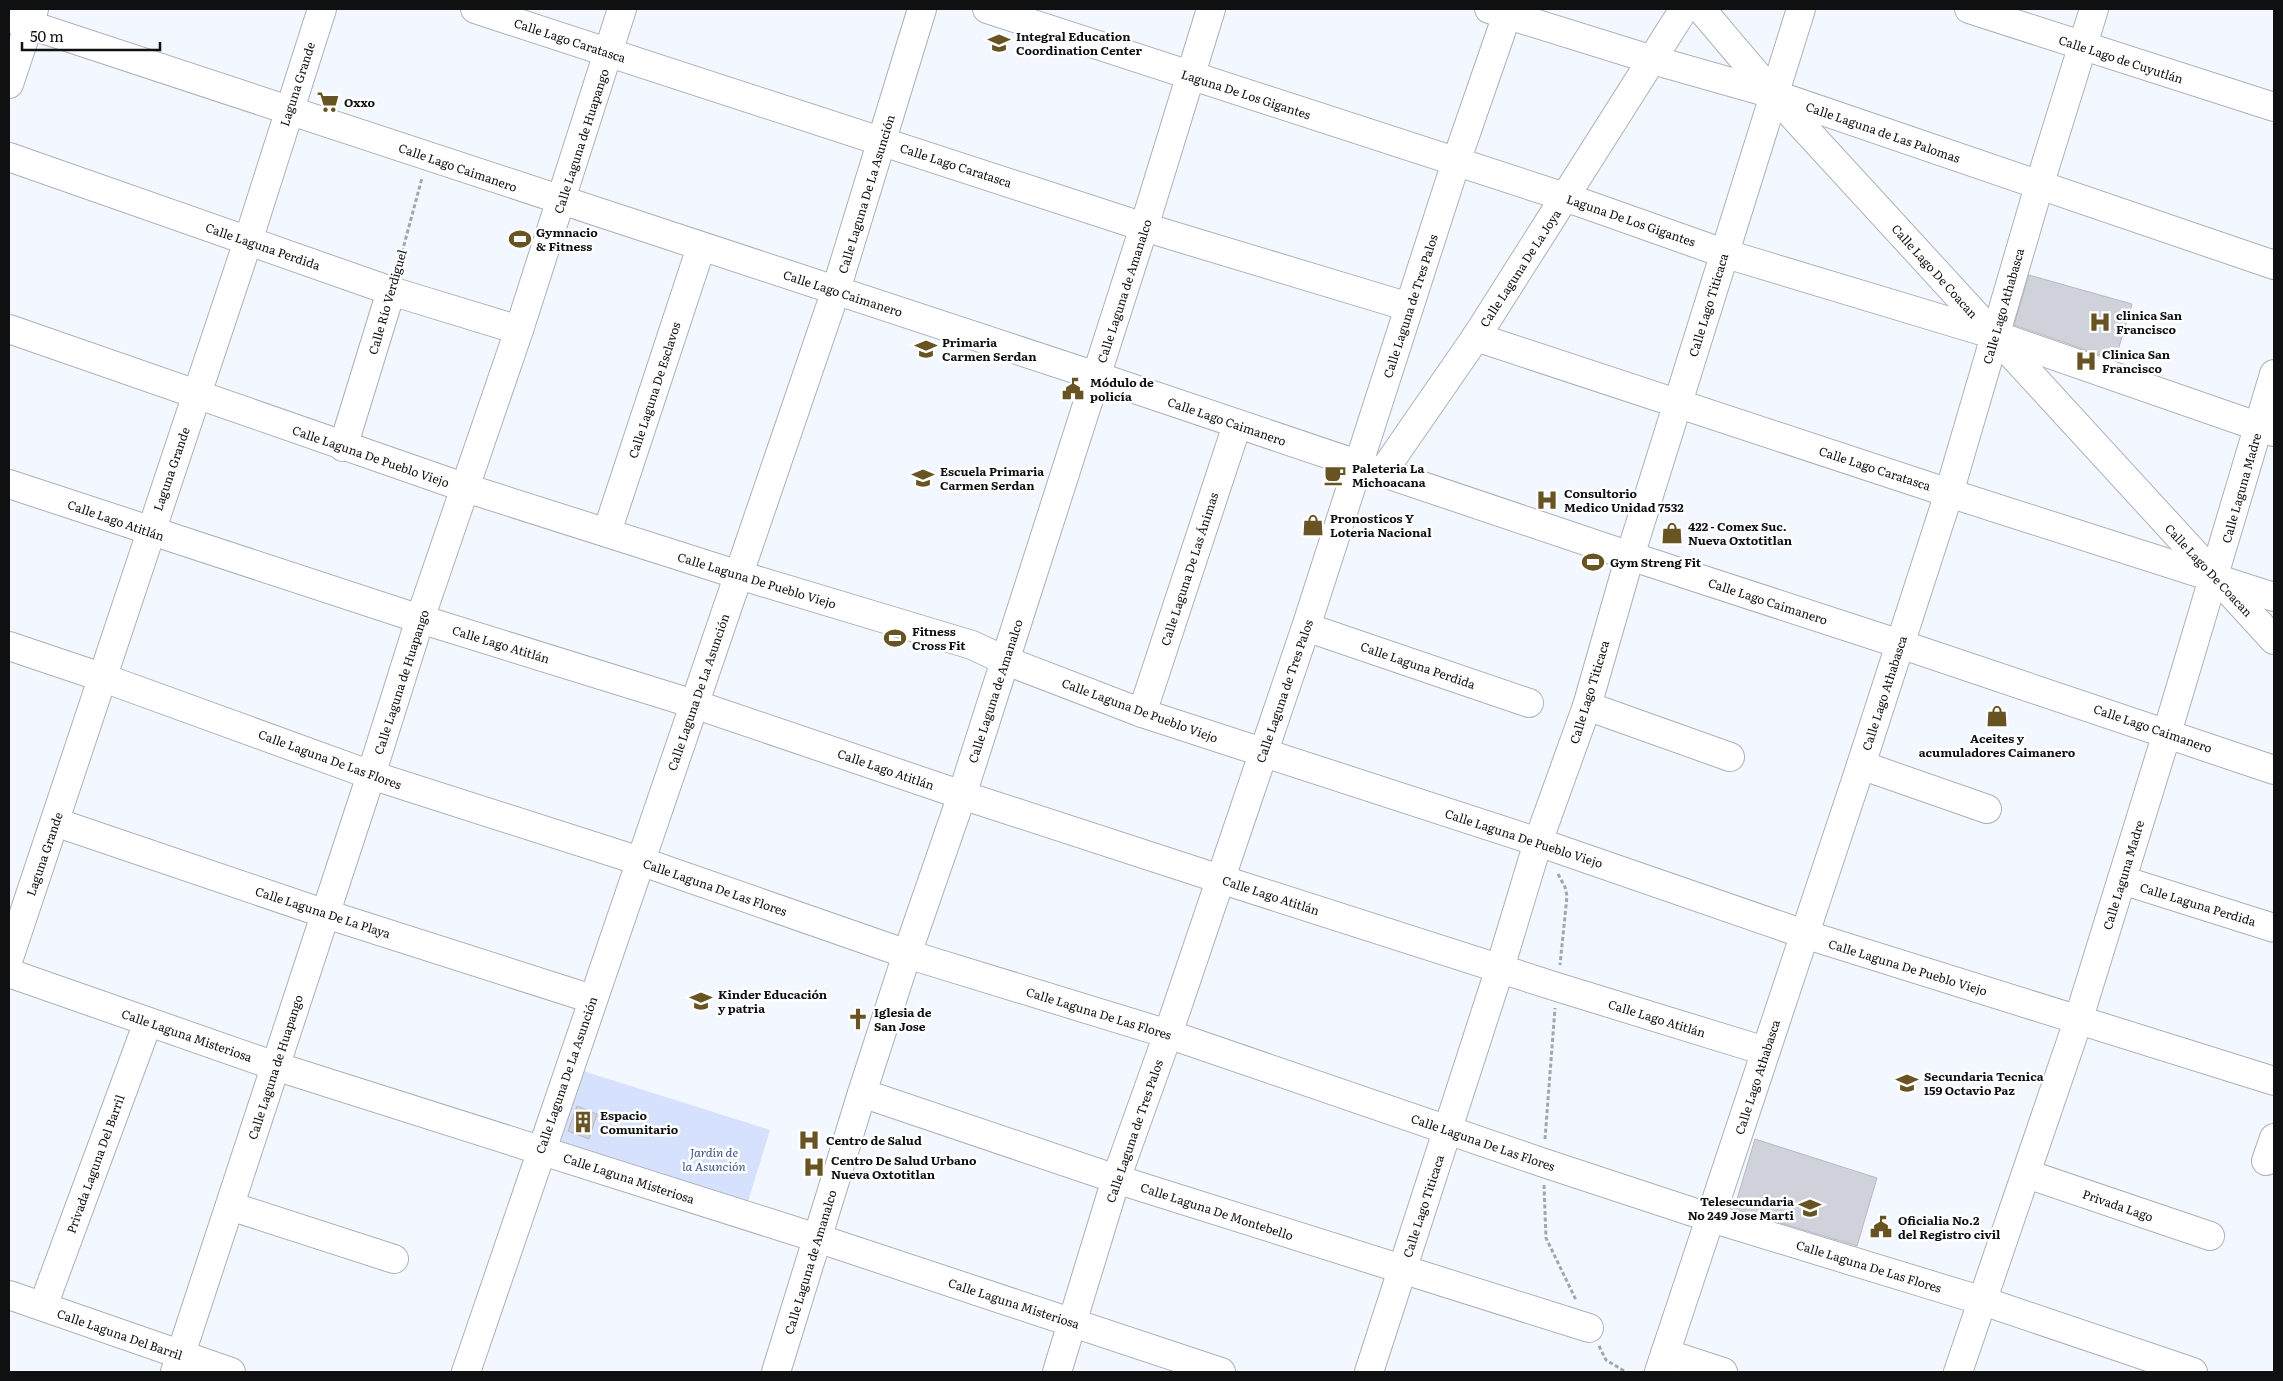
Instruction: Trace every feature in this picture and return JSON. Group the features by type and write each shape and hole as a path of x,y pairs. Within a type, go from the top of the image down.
{"street":[{"name":"Laguna Grande","path":"9,958 101,677 248,241 322,9"},
{"name":"Calle Lago Caratasca","path":"475,9 1144,227 1409,307"},
{"name":"Calle Laguna de Huapango","path":"178,1364 326,914 420,619 466,488 561,202 622,9"},
{"name":"Calle Laguna De La Asunción","path":"466,1372 836,290 922,9"},
{"name":"Laguna De Los Gigantes","path":"987,9 1565,197 1723,253 1995,336 2266,430"},
{"name":"Calle Laguna de Amanalco","path":"776,1372 862,1093 907,954 962,795 1144,227 1211,9"},
{"name":"Calle Laguna De La Joya","path":"1371,469 1476,337 1684,9"},
{"name":"Calle Lago De Coacan","path":"1701,9 1774,94 2214,577 2274,640"},
{"name":"Calle Lago Titicaca","path":"1369,1372 1500,968 1538,842 1587,706 1630,556 1800,9"},
{"name":"Calle Lago Athabasca","path":"1662,1362 1861,765 1949,493 2039,186 2094,9"},
{"name":"Calle Laguna de Las Palomas","path":"1502,11 1652,60 1774,94 2274,265"},
{"name":"Calle Laguna de Tres Palos","path":"1057,1372 1116,1179 1168,1034 1262,753 1306,627 1371,469 1409,307 1502,11"},
{"name":"Calle Lago de Cuyutlán","path":"1981,11 2082,47 2274,108"},
{"name":"Calle Lago Caimanero","path":"24,17 561,202 1096,376 2274,770"},
{"path":"9,84 24,17"},
{"name":"Calle Laguna Perdida","path":"9,157 391,291 519,330"},
{"name":"Calle Laguna De Esclavos","path":"607,532 701,247"},
{"name":"Calle Río Verdiguel","path":"343,447 391,291"},
{"name":"Calle Laguna De Pueblo Viejo","path":"9,329 343,447 466,488 739,576 972,645 1004,660 1142,713 1538,842 1804,934 2274,1081"},
{"name":"Calle Lago Caratasca","path":"1476,337 1678,402 1949,493 2274,597"},
{"name":"Calle Laguna Madre","path":"1958,1372 2078,1021 2168,733 2214,577 2266,430 2274,374"},
{"name":"Calle Laguna De Las Ánimas","path":"1142,713 1237,424"},
{"name":"Calle Lago Atitlán","path":"9,484 150,532 420,619 694,704 962,795 1220,879 1765,1051"},
{"name":"Calle Laguna Perdida","path":"1306,627 1529,703"},
{"name":"Calle Laguna De Las Flores","path":"9,646 101,677 371,775 640,861 907,954 1168,1034 1448,1128 1544,1163 1711,1218 1983,1301 2193,1372"},
{"path":"1587,706 1730,757"},
{"path":"1861,765 1988,809"},
{"name":"Calle Laguna De La Playa","path":"55,822 326,914 592,999"},
{"name":"Calle Laguna Perdida","path":"2122,880 2274,928"},
{"name":"Calle Laguna Misteriosa","path":"9,973 276,1066 817,1238 1222,1372"},
{"name":"Privada Laguna Del Barril","path":"43,1306 148,1022"},
{"name":"Calle Laguna De Montebello","path":"862,1093 1116,1179 1589,1328"},
{"name":"Privada Lago","path":"2027,1174 2210,1236"},
{"path":"230,1206 394,1259"},
{"name":"Calle Laguna Del Barril","path":"9,1295 43,1306 178,1364 231,1372"},
{"path":"1662,1362 1723,1372"}],"path":[{"name":"Calle Río Verdiguel","path":"391,291 429,157"},
{"path":"1544,1163 1546,1238 1606,1360 1626,1372"}],"green space":[{"name":"Jardín de la Asunción","path":"580,1070 770,1130 744,1215 555,1144"}],"building":[{"path":"2029,275 2132,304 2115,360 2014,325"},
{"name":"Espacio Comunitario","path":"577,1106 597,1114 589,1139 568,1131"},
{"path":"1755,1139 1877,1178 1857,1246 1734,1209"}],"place":[{"name":"Integral Education Coordination Center","path":"999,43"},
{"name":"Oxxo","path":"328,102"},
{"name":"Gymnacio & Fitness","path":"520,239"},
{"name":"clinica San Francisco","path":"2100,322"},
{"name":"Primaria Carmen Serdan","path":"926,349"},
{"name":"Clinica San Francisco","path":"2086,361"},
{"name":"Módulo de policía","path":"1073,389"},
{"name":"Paleteria La Michoacana","path":"1335,475"},
{"name":"Escuela Primaria Carmen Serdan","path":"923,478"},
{"name":"Consultorio Medico Unidad 7532","path":"1547,500"},
{"name":"Pronosticos Y Loteria Nacional","path":"1313,525"},
{"name":"422 - Comex Suc. Nueva Oxtotitlan","path":"1672,533"},
{"name":"Gym Streng Fit","path":"1593,562"},
{"name":"Fitness Cross Fit","path":"895,638"},
{"name":"Aceites y acumuladores Caimanero","path":"1997,716"},
{"name":"Kinder Educación y patria","path":"701,1001"},
{"name":"Iglesia de San Jose","path":"858,1019"},
{"name":"Secundaria Tecnica 159 Octavio Paz","path":"1907,1083"},
{"name":"Espacio Comunitario","path":"583,1122"},
{"name":"Centro de Salud","path":"809,1140"},
{"name":"Centro De Salud Urbano Nueva Oxtotitlan","path":"814,1167"},
{"name":"Telesecundaria No 249 Jose Marti","path":"1810,1208"},
{"name":"Oficialia No.2 del Registro civil","path":"1881,1227"}]}
